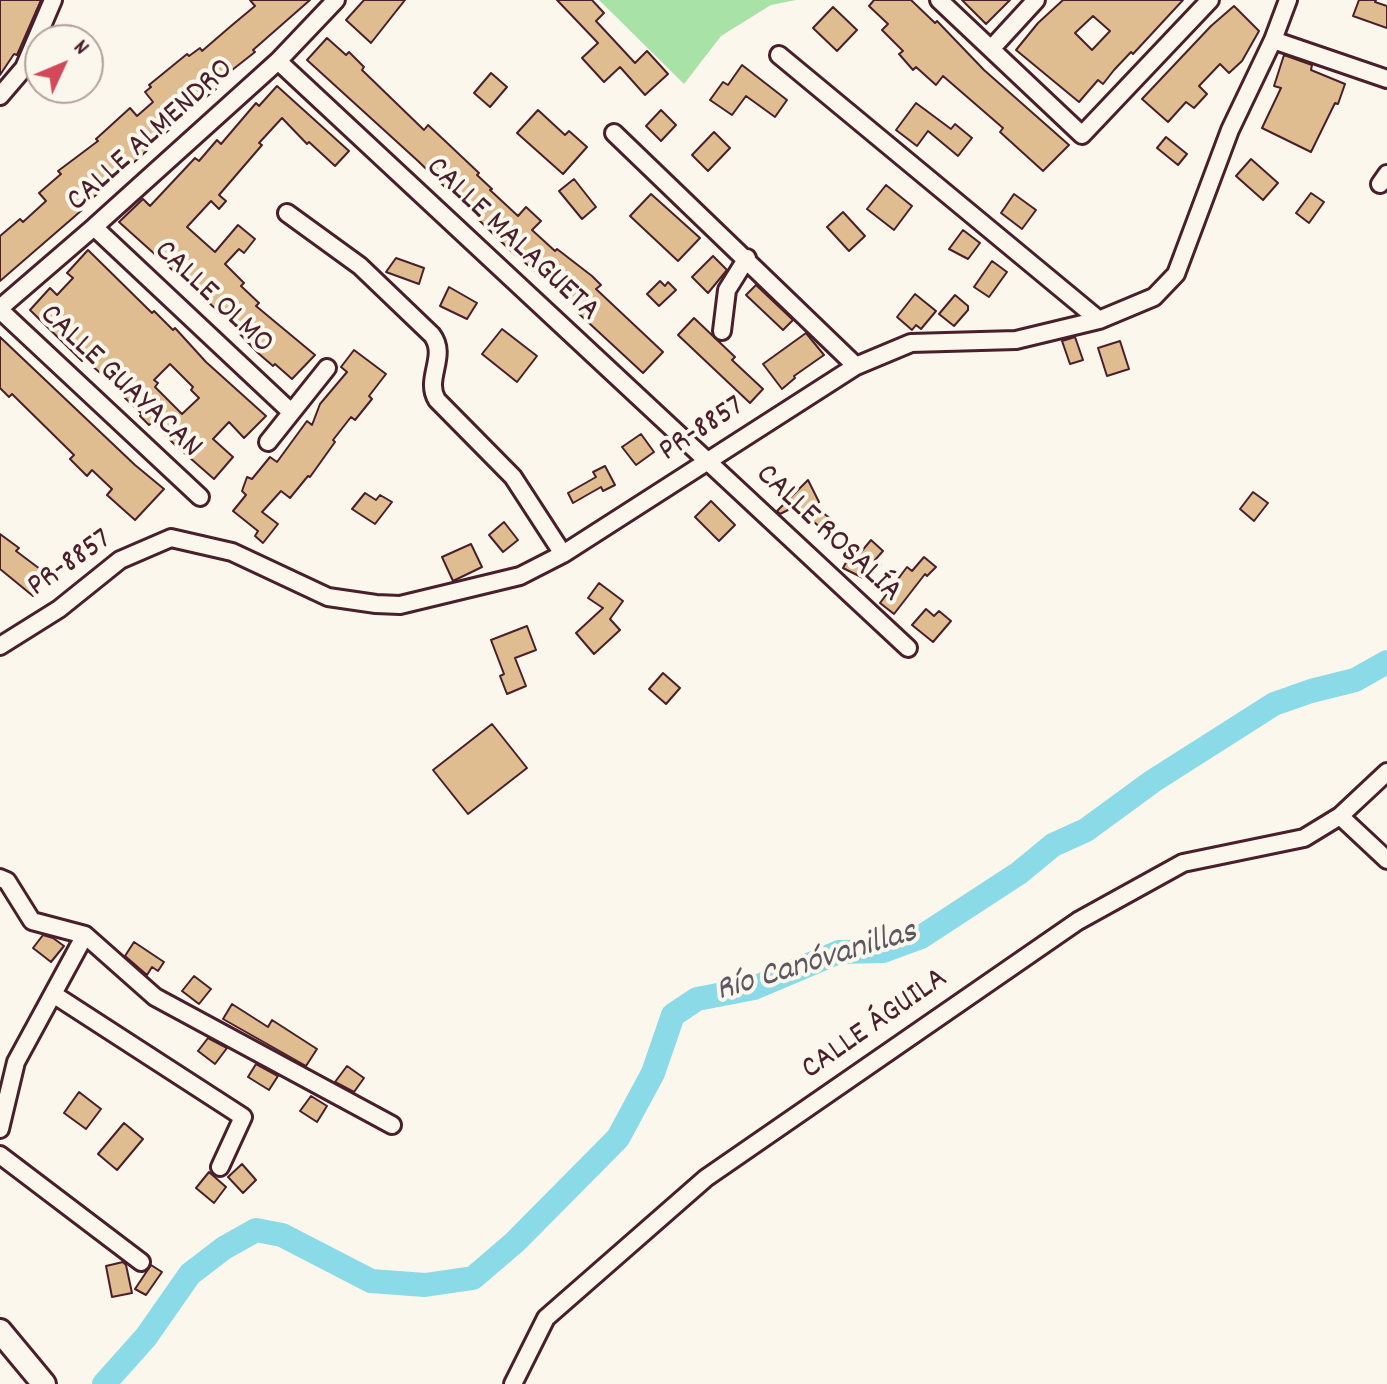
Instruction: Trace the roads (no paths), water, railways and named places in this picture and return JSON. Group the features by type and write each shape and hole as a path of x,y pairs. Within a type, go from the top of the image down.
{"highway":[{"path":"6,1337 44,1384"}],"street":[{"path":"0,96 24,68 53,0"},
{"name":"CALLE ALMENDRO","path":"0,309 278,61 336,0"},
{"path":"939,0 1082,135 1210,0"},
{"path":"991,49 1036,0"},
{"name":"PR-8857","path":"0,646 59,609 120,560 171,538 232,552 328,597 400,605 520,576 563,554 856,366 911,343 1016,340 1099,320 1154,297 1176,274 1230,130 1273,40 1288,0"},
{"path":"1273,40 1387,79"},
{"path":"779,55 1099,320"},
{"name":"CALLE MALAGUETA","path":"278,61 707,462"},
{"path":"614,133 856,366"},
{"path":"287,213 368,273 439,343 432,392 513,477 563,554"},
{"name":"CALLE OLMO","path":"94,227 291,412"},
{"path":"722,331 727,290 747,258"},
{"name":"CALLE GUAYACAN","path":"0,309 200,497"},
{"path":"268,442 327,368"},
{"name":"CALLE ROSALÍA","path":"707,462 908,648"},
{"name":"CALLE ÁGUILA","path":"513,1384 546,1318 706,1178 1078,921 1183,863 1304,838 1340,816 1387,772"},
{"path":"1340,816 1387,860"},
{"path":"0,878 7,881 32,921 85,935 155,997 392,1125"},
{"path":"0,1129 16,1062 85,935"},
{"path":"53,994 243,1117 220,1167"},
{"path":"0,1155 141,1262"}],"waterway":[{"name":"Río Canóvanillas","path":"104,1384 146,1337 190,1274 224,1248 256,1230 282,1235 371,1281 425,1285 473,1278 515,1242 618,1138 653,1073 673,1015 697,999 754,988 839,952 883,951 921,937 1019,873 1053,845 1086,830 1153,781 1274,704 1355,680 1387,662"}]}
